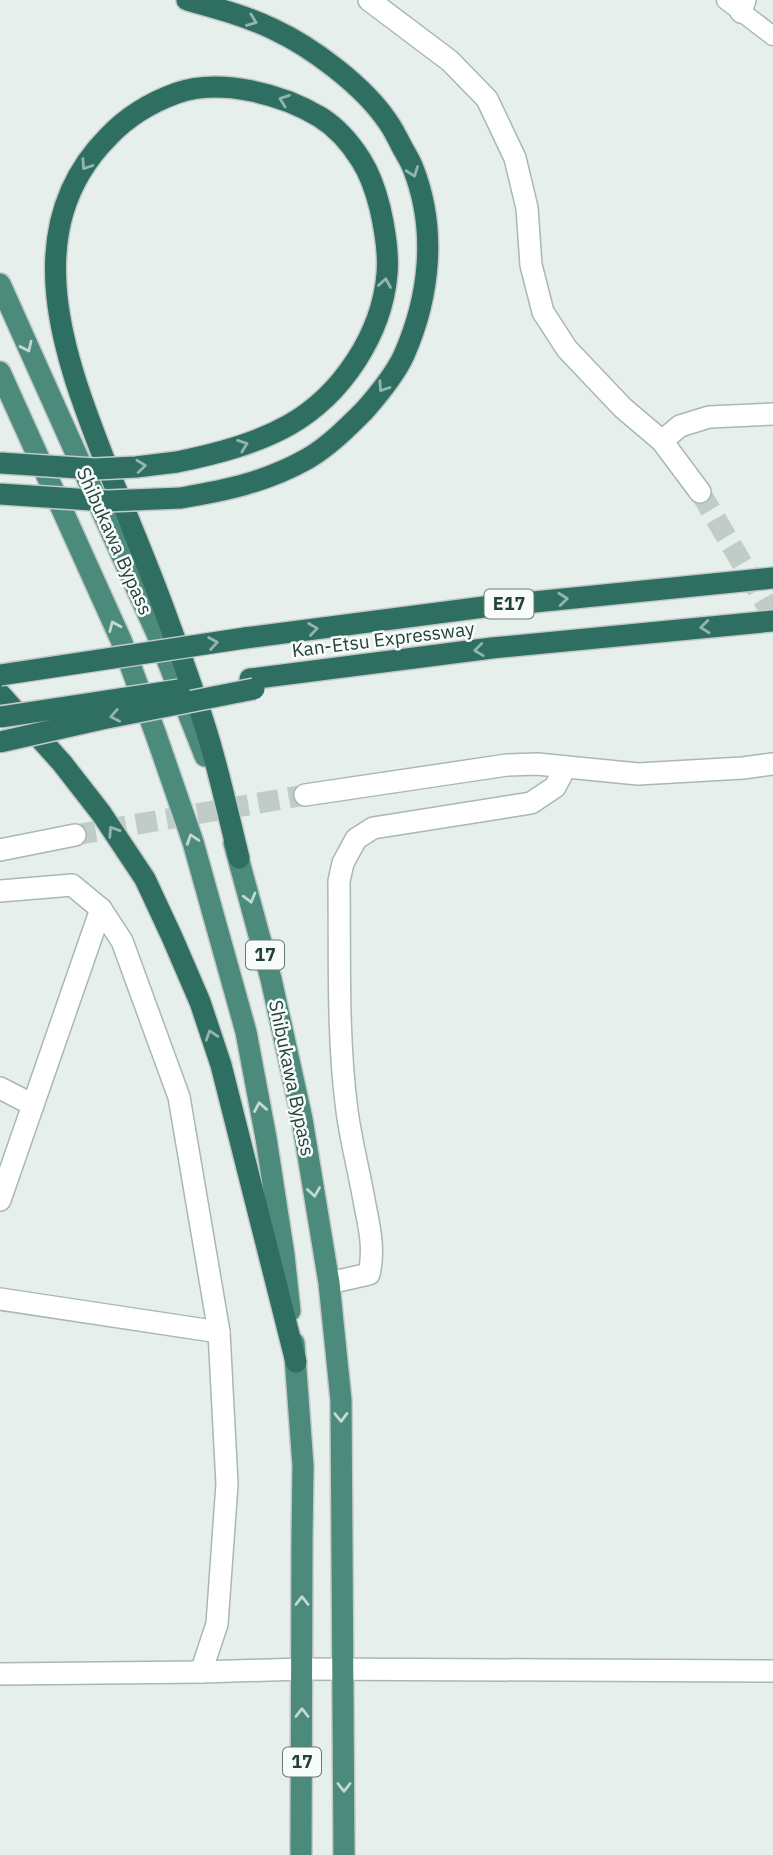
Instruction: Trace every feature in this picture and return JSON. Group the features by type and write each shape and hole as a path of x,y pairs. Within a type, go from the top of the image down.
{"highway":[{"path":"0,494 107,501 181,498 228,490 270,477 310,458 347,429 378,395 403,357 420,311 428,263 426,215 413,168 388,121 356,86 314,53 273,29 227,11 187,0"},
{"path":"0,463 95,469 136,467 177,462 220,453 265,437 292,423 324,399 349,371 369,340 380,310 387,275 386,235 376,194 363,162 348,141 322,118 285,100 245,90 210,88 179,92 142,109 109,136 84,167 67,202 57,242 55,282 60,323 73,377 169,622 211,747 239,858"},
{"name":"Shibukawa Bypass","path":"0,284 157,635 199,740 239,858 271,979 299,1106 329,1283 341,1400 344,1670"},
{"name":"Shibukawa Bypass","path":"0,372 121,640 193,842 246,1031 284,1255 296,1362 303,1465 302,1670"},
{"name":"Kan-Etsu Expressway","path":"0,675 245,638 484,607 773,578"},
{"name":"Kan-Etsu Expressway","path":"0,717 252,684 356,666 492,648 773,621"},
{"path":"0,742 252,684"},
{"path":"0,694 62,763 101,813 145,879 172,937 200,1002 221,1065 296,1362"},
{"name":"17","path":"301,1855 302,1670"},
{"name":"17","path":"344,1670 344,1855"}],"street":[{"path":"375,1 450,61 487,99 515,158 527,208 531,265 543,312 567,349 623,408 662,440 700,492"},
{"path":"662,440 680,426 709,417 773,414"},
{"path":"305,795 507,765 537,764 638,774 773,764"},
{"path":"329,1283 369,1274 373,1259 347,1111 343,1062 339,881 343,863 356,839 373,828 531,803 555,787 565,768"},
{"path":"0,850 75,835"},
{"path":"0,891 72,884 101,909 122,941 179,1097 219,1332 228,1484 217,1624 201,1672"},
{"path":"0,1200 101,909"},
{"path":"0,1088 33,1105"},
{"path":"0,1299 219,1332"},
{"path":"0,1674 302,1670 773,1671"}],"lane":[{"path":"738,4 773,36"}],"tunnel":[{"path":"700,492 773,616"},
{"path":"75,835 305,795"}]}
